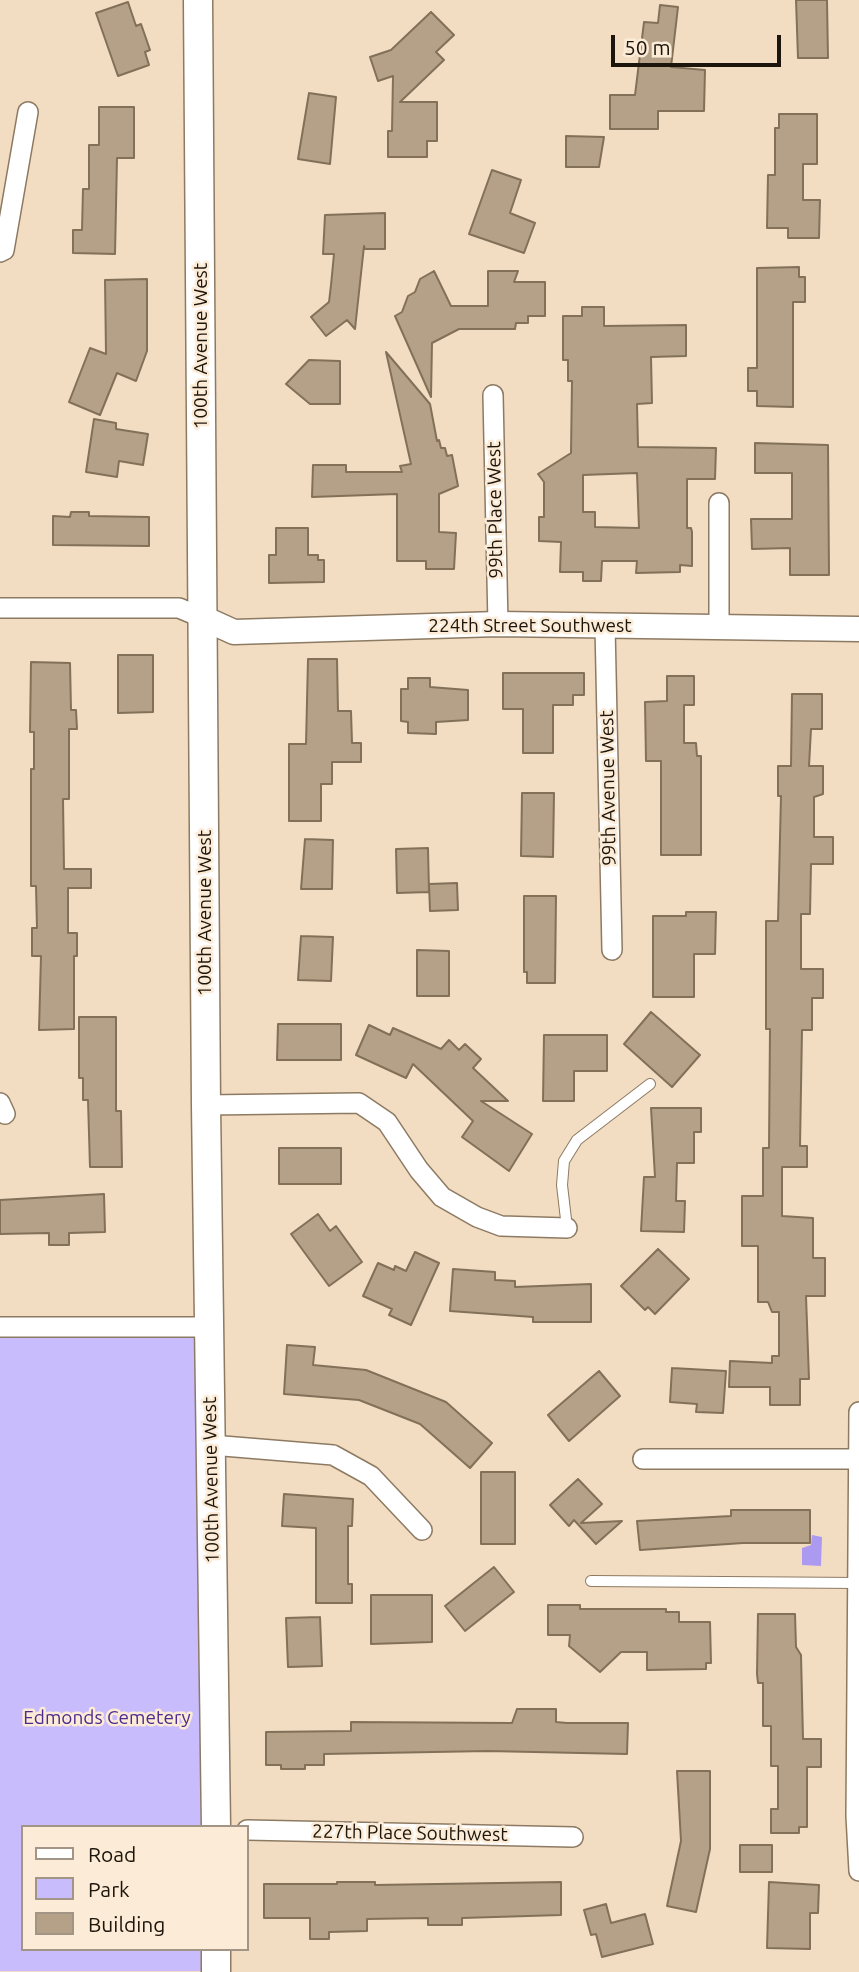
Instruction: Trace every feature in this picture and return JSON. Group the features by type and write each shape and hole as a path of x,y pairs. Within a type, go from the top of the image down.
{"main road":[{"name":"100th Avenue West","path":"198,0 206,1105 216,1825"},
{"path":"216,1951 216,1972"}],"street":[{"path":"0,252 4,250 28,112"},
{"name":"99th Place West","path":"493,395 498,624"},
{"path":"719,503 719,627"},
{"path":"0,608 179,608 203,618"},
{"name":"224th Street Southwest","path":"203,618 234,632 498,624 859,629"},
{"name":"99th Avenue West","path":"605,625 612,950"},
{"path":"206,1105 359,1103 387,1122 419,1170 442,1197 500,1226 567,1228"},
{"path":"0,1327 209,1327"},
{"path":"859,1412 859,1871"},
{"path":"211,1445 333,1455 372,1476 422,1530"},
{"path":"643,1459 859,1459"},
{"name":"227th Place Southwest","path":"248,1830 573,1837"}],"lane":[{"path":"567,1228 562,1185 564,1161 577,1140 650,1084"},
{"path":"590,1581 858,1583"}],"green space":[{"name":"Edmonds Cemetery","path":"0,1327 209,1327 214,1825 21,1825 21,1951 216,1951 216,1971 0,1971"}],"shaded area":[{"path":"812,1535 822,1537 821,1566 802,1565 802,1548 811,1545"}],"building":[{"path":"796,0 827,0 828,58 798,58"},
{"path":"128,2 136,26 141,24 150,50 145,52 149,65 118,76 96,13"},
{"path":"660,5 678,7 671,67 705,70 704,111 658,111 658,129 610,129 610,95 635,95 644,22 658,23"},
{"path":"431,12 454,35 436,52 444,60 400,102 437,102 437,141 427,141 427,157 388,157 388,131 392,131 393,76 378,81 370,57 391,50"},
{"path":"309,93 336,97 330,164 298,159"},
{"path":"99,107 134,107 134,158 117,158 115,254 73,253 73,230 82,230 83,189 89,189 89,145 99,145"},
{"path":"779,114 817,114 817,164 803,164 803,200 820,200 819,238 788,238 788,228 767,228 768,175 775,175 775,128 779,128"},
{"path":"566,136 604,137 599,167 566,167"},
{"path":"492,170 521,180 510,213 535,223 524,253 469,234"},
{"path":"385,213 385,249 365,249 364,246 355,329 347,320 326,336 311,317 329,302 334,254 323,254 325,215"},
{"path":"799,267 799,277 805,277 805,302 793,302 793,407 757,406 757,391 748,391 748,368 757,368 757,268"},
{"path":"434,271 451,306 488,306 488,271 518,271 514,282 545,282 545,316 528,316 528,323 516,323 515,329 459,329 432,343 431,397 395,316 402,312 408,296 415,292 420,279"},
{"path":"147,279 147,351 136,381 117,373 100,415 69,402 90,348 106,354 105,280"},
{"path":"582,307 604,307 604,326 686,325 686,356 651,357 652,403 637,404 638,447 716,448 715,479 687,479 687,528 691,528 692,532 692,566 680,565 680,572 636,573 637,561 602,561 601,581 583,581 583,572 560,572 561,542 539,541 539,517 544,517 544,482 538,474 571,453 572,381 568,381 568,360 563,360 563,316 582,316","holes":["637,473 639,528 595,527 595,512 583,512 583,475"]},
{"path":"386,352 430,404 437,441 439,440 441,448 445,448 447,456 452,455 458,486 439,494 439,532 456,533 454,569 426,569 426,561 397,561 397,494 312,497 313,465 346,465 346,472 402,472 400,466 411,464"},
{"path":"309,360 340,361 340,404 310,404 286,384"},
{"path":"94,419 116,423 116,429 148,434 143,465 119,461 117,477 86,472"},
{"path":"755,443 828,445 829,575 790,575 790,548 752,549 751,519 792,519 792,473 755,473"},
{"path":"71,512 89,512 89,516 149,517 149,546 53,545 53,516 70,517"},
{"path":"276,528 308,528 308,555 318,555 318,560 324,560 324,582 269,583 269,555 276,555"},
{"path":"118,655 153,655 153,712 118,713"},
{"path":"308,659 337,659 338,711 351,711 352,743 361,743 361,762 332,762 332,784 321,784 321,821 289,821 289,744 306,744"},
{"path":"31,662 70,663 71,710 76,710 77,729 69,729 69,799 63,799 64,869 91,869 91,888 68,888 68,933 77,933 77,956 74,956 74,1029 39,1030 41,956 32,956 32,928 37,928 36,886 31,886 31,769 34,769 34,732 30,732"},
{"path":"503,673 584,673 584,695 573,695 573,705 553,705 553,753 523,753 523,709 503,709"},
{"path":"667,676 694,676 694,705 684,705 684,743 696,743 697,756 701,756 701,855 661,855 661,761 646,761 645,702 667,701"},
{"path":"408,678 430,678 430,687 468,690 468,720 436,722 436,734 408,733 408,722 401,721 401,689 408,689"},
{"path":"792,694 822,694 822,729 811,729 809,766 823,766 823,794 814,797 814,837 833,837 833,864 811,864 810,914 801,914 801,969 823,969 823,998 812,998 812,1030 802,1030 800,1146 807,1146 807,1167 782,1167 782,1216 813,1218 813,1258 825,1258 825,1296 806,1296 809,1379 800,1379 800,1405 770,1405 770,1387 729,1387 730,1361 772,1363 772,1356 779,1356 779,1312 772,1312 768,1302 758,1302 758,1246 742,1246 742,1196 763,1196 763,1148 769,1148 770,1029 766,1029 766,921 778,921 781,796 778,796 778,766 791,766"},
{"path":"522,793 554,793 553,857 521,856"},
{"path":"305,839 333,840 332,889 301,889"},
{"path":"428,848 429,892 397,893 396,849"},
{"path":"457,883 458,910 430,911 429,884"},
{"path":"524,896 556,896 555,983 527,983 527,972 524,972"},
{"path":"686,912 716,912 715,954 694,954 694,997 653,997 653,916 686,916"},
{"path":"301,936 333,937 331,981 298,980"},
{"path":"417,950 449,951 449,996 417,996"},
{"path":"651,1012 700,1055 672,1087 624,1044"},
{"path":"79,1017 116,1017 116,1111 121,1111 122,1167 90,1167 88,1100 83,1100 83,1078 79,1078"},
{"path":"278,1024 341,1024 341,1060 277,1060"},
{"path":"369,1025 390,1035 393,1028 441,1049 449,1040 459,1050 465,1044 481,1059 473,1068 508,1101 481,1101 532,1134 509,1171 462,1137 473,1121 413,1064 406,1078 356,1055"},
{"path":"544,1035 607,1035 607,1071 574,1071 574,1101 543,1101"},
{"path":"651,1108 701,1108 701,1132 694,1132 694,1163 677,1163 676,1201 685,1201 684,1232 641,1231 644,1177 655,1177"},
{"path":"279,1148 341,1148 341,1184 279,1184"},
{"path":"104,1194 105,1232 69,1233 69,1245 49,1245 49,1233 0,1234 0,1200"},
{"path":"318,1214 330,1231 336,1226 362,1262 329,1286 291,1234"},
{"path":"658,1249 689,1279 655,1314 648,1307 645,1310 621,1286"},
{"path":"415,1252 439,1263 411,1325 389,1315 392,1309 363,1296 378,1263 394,1270 395,1266 406,1271"},
{"path":"453,1269 495,1272 495,1280 515,1281 515,1287 591,1284 591,1322 533,1322 533,1317 450,1311"},
{"path":"287,1345 315,1347 313,1365 366,1370 446,1402 492,1443 470,1468 420,1424 359,1400 284,1394"},
{"path":"672,1368 726,1371 723,1413 696,1412 697,1404 670,1402"},
{"path":"599,1371 620,1396 569,1441 548,1415"},
{"path":"481,1472 515,1472 515,1544 481,1544"},
{"path":"578,1479 602,1504 581,1523 622,1521 596,1544 574,1520 569,1526 550,1505"},
{"path":"284,1494 353,1499 352,1526 348,1526 348,1584 352,1584 352,1603 316,1603 316,1528 282,1526"},
{"path":"731,1510 810,1510 810,1543 743,1543 640,1550 637,1521 731,1516"},
{"path":"494,1567 514,1592 465,1631 445,1606"},
{"path":"371,1595 432,1595 432,1642 371,1644"},
{"path":"548,1605 580,1605 580,1609 666,1609 666,1612 679,1612 679,1622 710,1622 711,1663 706,1663 706,1669 647,1670 647,1652 621,1652 600,1672 569,1646 570,1635 548,1635"},
{"path":"758,1614 795,1614 796,1647 801,1655 803,1739 821,1739 821,1767 807,1767 807,1827 799,1827 799,1833 771,1833 771,1809 778,1809 778,1766 771,1766 771,1726 763,1726 763,1683 758,1683 757,1674"},
{"path":"320,1617 322,1666 288,1667 286,1618"},
{"path":"517,1709 556,1709 556,1722 628,1723 627,1754 488,1751 324,1754 324,1765 305,1765 305,1769 281,1769 281,1765 266,1765 266,1732 351,1731 351,1722 512,1723"},
{"path":"677,1771 710,1771 710,1849 696,1912 667,1906 681,1841"},
{"path":"740,1845 772,1845 772,1872 740,1872"},
{"path":"375,1882 375,1885 561,1882 561,1915 462,1918 462,1925 428,1925 428,1918 367,1919 367,1931 329,1932 329,1939 310,1939 310,1918 264,1918 264,1884"},
{"path":"769,1882 819,1885 818,1913 810,1913 810,1949 767,1948"},
{"path":"606,1904 611,1923 645,1914 653,1944 602,1957 596,1934 591,1935 584,1910"}]}
